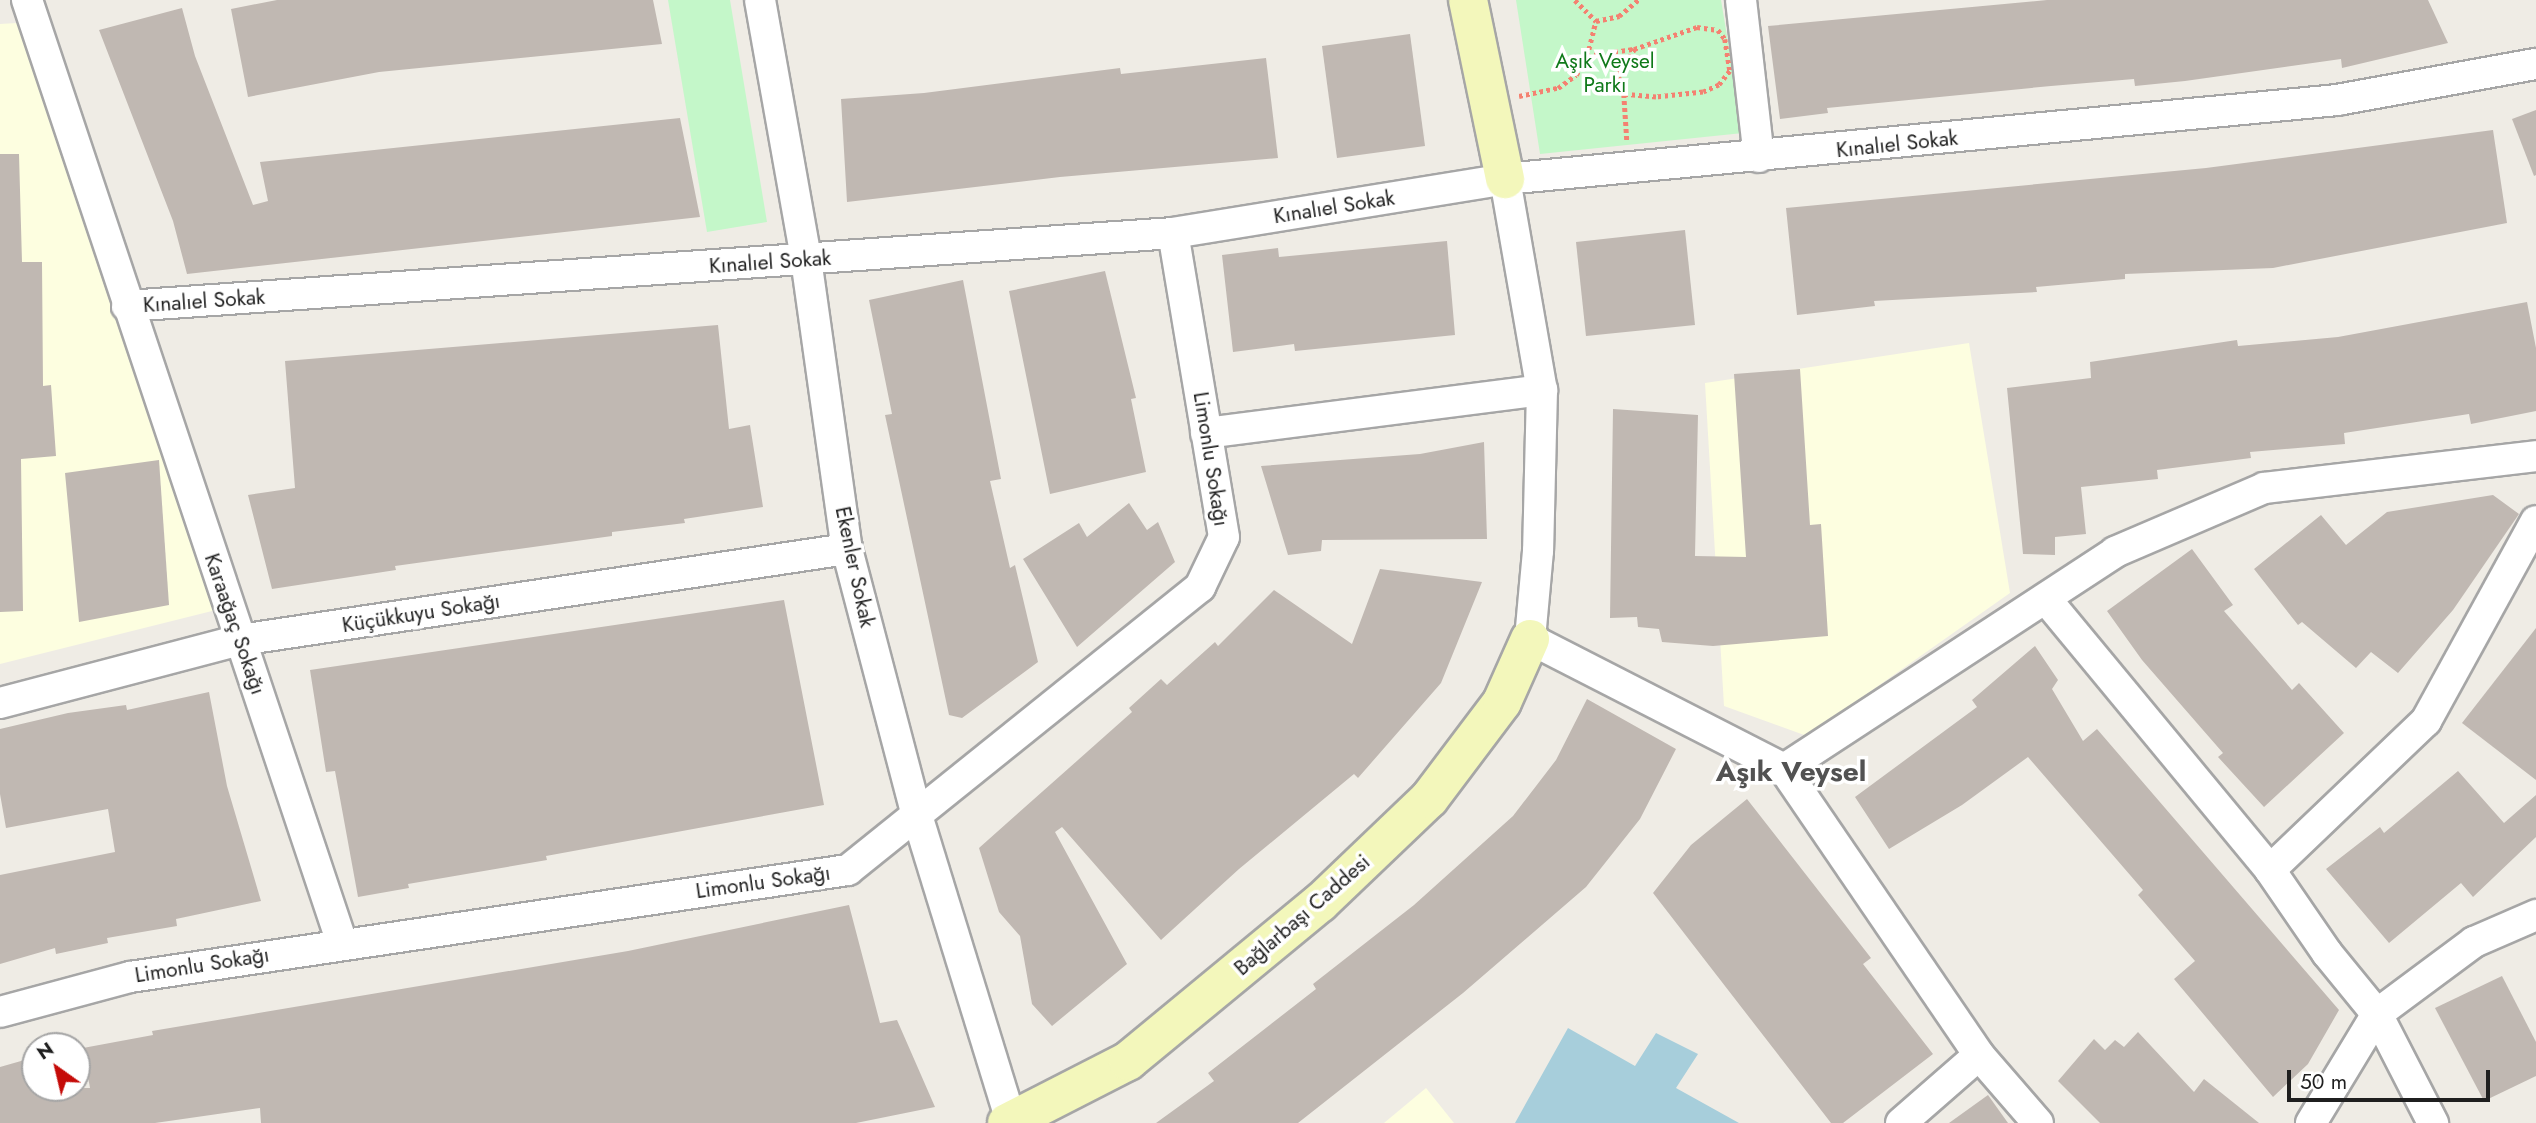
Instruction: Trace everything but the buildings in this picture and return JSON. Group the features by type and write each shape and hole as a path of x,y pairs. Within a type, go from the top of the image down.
{"street":[{"name":"Karaağaç Sokağı","path":"27,0 127,306 342,943"},
{"name":"Ekenler Sokak","path":"760,0 806,259 847,549 916,812 1009,1122"},
{"path":"1468,0 1505,179 1542,390 1538,551 1531,639 1784,769 1979,1055 2038,1123"},
{"path":"1741,0 1759,158"},
{"name":"Kınalıel Sokak","path":"127,306 1173,233 1505,179 1759,158 2337,100 2536,64"},
{"name":"Limonlu Sokağı","path":"0,1012 130,976 848,870 916,812 1200,587 1224,537 1173,233"},
{"path":"1206,433 1542,390"},
{"path":"1784,769 2115,552 2264,488 2536,456"},
{"path":"2270,870 2426,721 2536,521"},
{"name":"Küçükkuyu Sokağı","path":"0,703 240,640 847,549"},
{"path":"2046,599 2270,870 2327,953 2377,1014 2433,1123"},
{"name":"Bağlarbaşı Caddesi","path":"1009,1122 1128,1061 1320,904 1429,799 1502,702 1531,639"},
{"path":"2311,1123 2377,1014 2474,942 2536,915"},
{"path":"1901,1123 1979,1055"}],"path":[{"path":"1575,0 1596,21"},
{"path":"1596,21 1619,16 1638,0"},
{"path":"1489,101 1558,88 1576,75 1587,56 1596,21"},
{"path":"1587,56 1634,49 1697,27 1718,30 1730,55 1730,71 1719,85 1703,92 1656,97 1624,94"},
{"path":"1629,169 1624,94 1618,75 1634,49"}],"shaded area":[{"path":"17,23 216,610 0,664 0,24"},
{"path":"1969,343 2010,593 1807,736 1724,706 1705,383"},
{"path":"1426,1088 1454,1123 1384,1123"}],"green space":[{"path":"668,0 730,0 767,222 707,232"},
{"name":"Aşık Veysel Parkı","path":"1516,0 1721,0 1743,133 1540,154"}],"water":[{"path":"1568,1028 1635,1066 1656,1033 1698,1054 1676,1088 1739,1123 1515,1123"}],"district":[{"name":"Aşık Veysel","path":"1791,772"}]}
